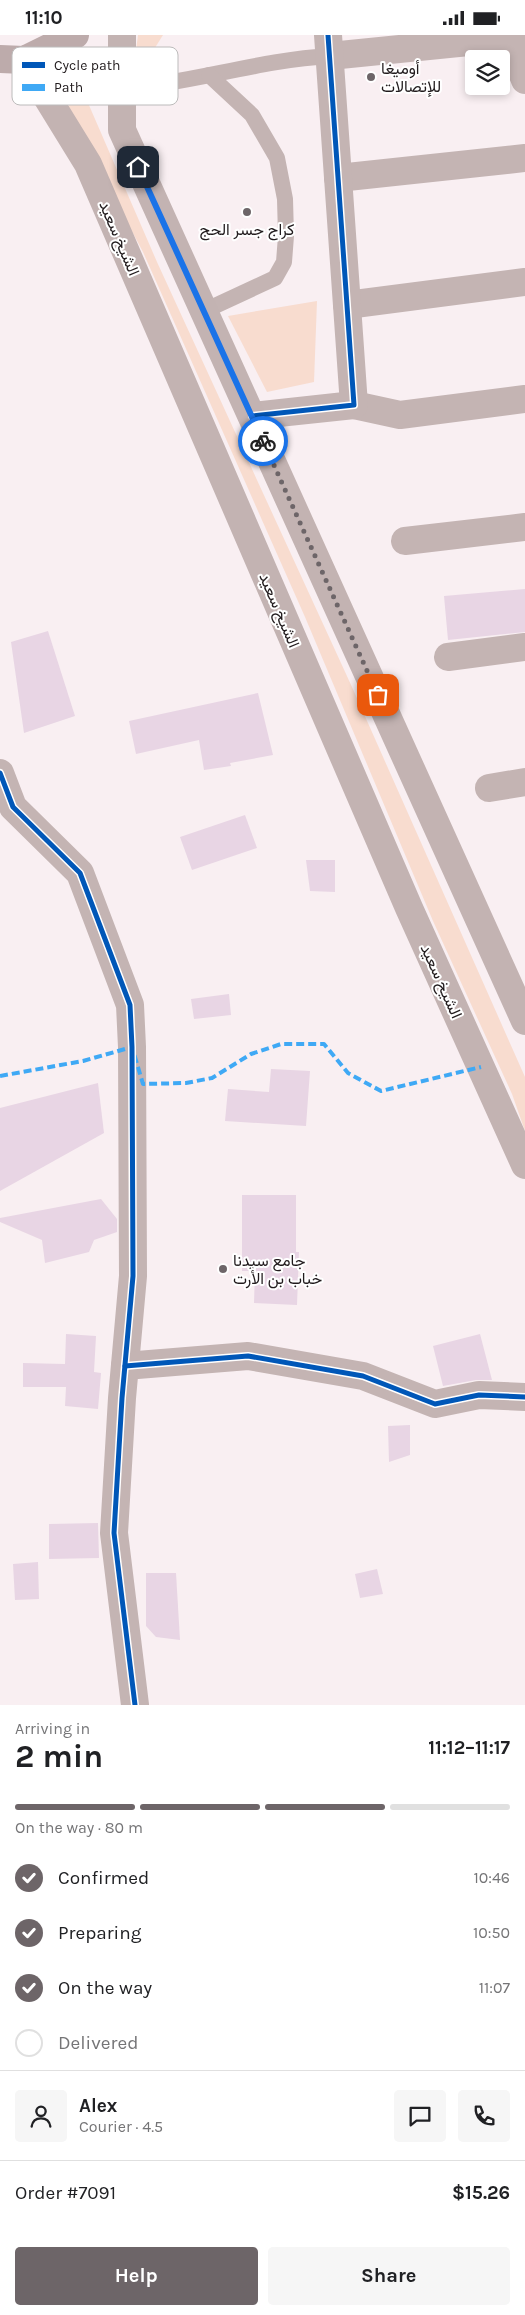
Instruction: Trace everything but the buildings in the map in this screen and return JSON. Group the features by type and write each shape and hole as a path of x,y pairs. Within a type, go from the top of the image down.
{"main road":[{"path":"45,47 75,35"},
{"name":"الشيخ سعيد","path":"45,105 88,164 408,908 525,1165"},
{"path":"122,105 122,131 525,1021"}],"street":[{"path":"354,405 329,45 517,39 525,80"},
{"path":"338,178 525,158"},
{"path":"347,305 525,282"},
{"path":"252,416 354,405 400,415 525,399"},
{"path":"405,541 525,527"},
{"path":"448,657 525,647"},
{"path":"0,773 14,807 80,873 130,1005 133,1276 114,1533 135,1705"},
{"path":"488,788 525,782"},
{"path":"125,1366 248,1356 363,1376 435,1404 479,1395 525,1397"}],"lane":[{"path":"178,82 293,58 329,45"},
{"path":"204,311 275,278 284,262 286,236 285,199 277,158 252,115 209,75"}],"shaded area":[{"path":"138,35 163,35 156,47 136,47"},
{"path":"69,105 89,105 157,262 352,687 525,1077 525,1131 512,1094 433,921 305,617 143,252 66,107"},
{"path":"317,301 314,382 267,392 228,316"}],"marked path":[{"path":"0,1076 83,1061 132,1047 143,1084 186,1083 212,1078 251,1054 281,1044 324,1044 348,1073 381,1091 481,1067"}],"cycle path":[{"path":"252,416 354,405 328,35"},
{"path":"0,773 13,807 80,873 130,1005 132,1047 133,1276 122,1398 114,1533 135,1705"},
{"path":"125,1366 248,1356 363,1376 435,1404 479,1395 525,1397"}],"way so far":[{"path":"263,441 378,695"}],"place":[{"name":"أوميغا للإتصالات","path":"371,77"},
{"name":"كراج جسر الحج","path":"247,212"},
{"name":"جامع سيدنا خباب بن الأرت","path":"223,1269"}],"route":[{"path":"138,167 263,441"}]}
